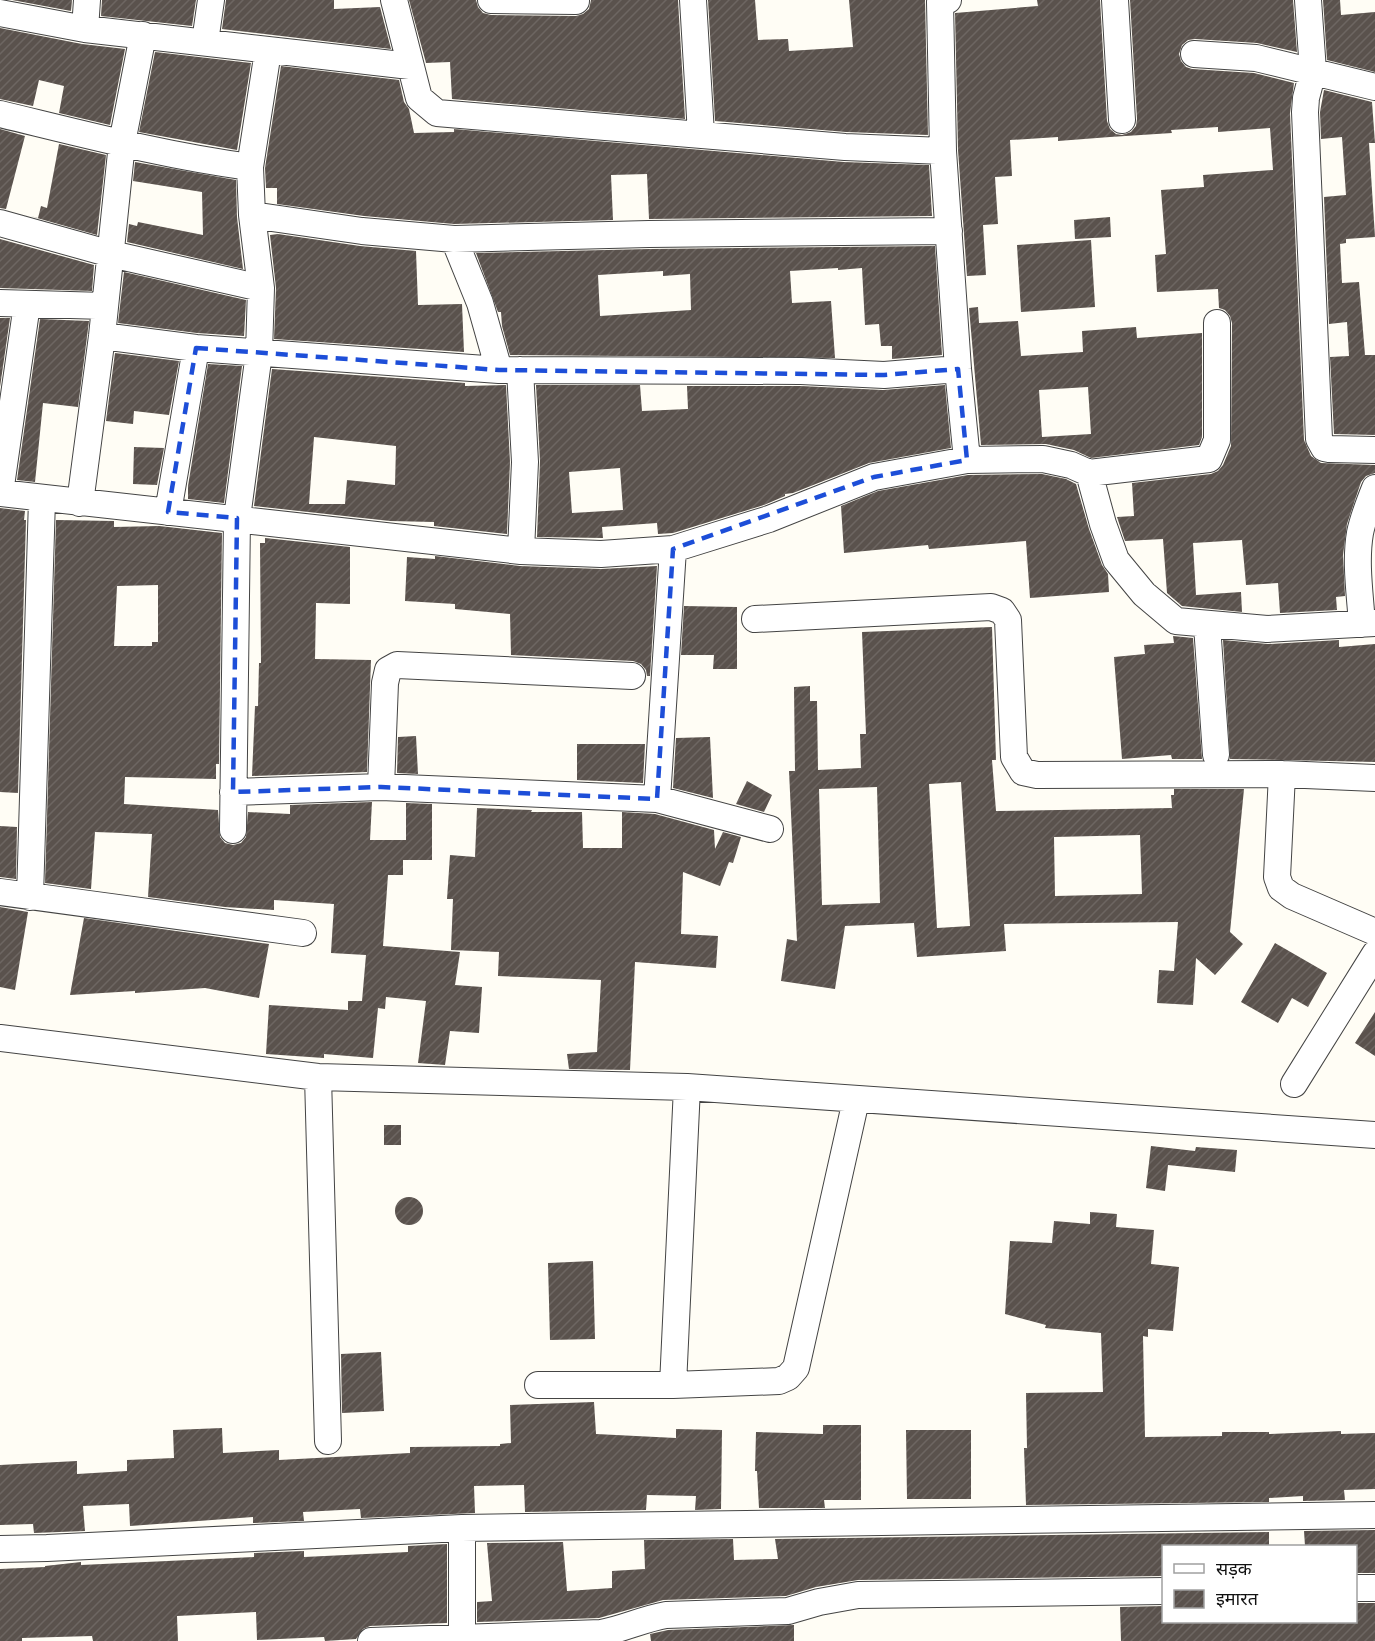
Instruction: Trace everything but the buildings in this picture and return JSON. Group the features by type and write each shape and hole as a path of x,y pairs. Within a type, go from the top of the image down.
{"street":[{"path":"85,28 87,0"},
{"path":"205,42 211,0"},
{"path":"394,0 418,98 437,113 845,147 943,151"},
{"path":"491,0 576,1"},
{"path":"693,0 701,134"},
{"path":"1115,0 1122,120"},
{"path":"1308,0 1313,71 1305,112 1319,439 1324,448 1329,449 1375,450"},
{"path":"943,1 943,151 958,369 967,460"},
{"path":"0,13 85,28 410,66"},
{"path":"80,503 102,336 122,143 143,35"},
{"path":"233,830 237,518 259,352 261,288 252,215 250,167 268,51"},
{"path":"1194,54 1256,58 1375,87"},
{"path":"0,114 122,143 250,167"},
{"path":"252,215 362,231 454,239 649,234 949,231"},
{"path":"0,223 111,254 261,288"},
{"path":"454,239 509,370 525,462 520,550"},
{"path":"0,303 105,306"},
{"path":"27,304 0,493 520,550 601,554 673,549 769,519 874,477 967,460 1043,459 1071,465 1089,473 1209,459 1216,440 1217,323"},
{"path":"102,336 196,348 509,370 801,371 884,375 958,369"},
{"path":"168,512 196,348"},
{"path":"1089,473 1116,560 1144,594 1176,621 1267,629 1368,623 1359,554 1363,520 1375,488"},
{"path":"30,897 42,499"},
{"path":"657,799 673,549"},
{"path":"755,619 991,607 1002,611 1008,620 1014,757 1023,772 1037,775 1282,774 1375,778"},
{"path":"1207,625 1216,755"},
{"path":"381,787 385,683 388,670 398,665 632,676"},
{"path":"1282,774 1277,877 1281,888 1292,896 1375,932"},
{"path":"233,792 381,787 657,799 770,829"},
{"path":"0,892 303,933"},
{"path":"1294,1084 1375,954"},
{"path":"0,1038 318,1077 687,1088 1375,1135"},
{"path":"318,1077 328,1441"},
{"path":"673,1385 687,1088"},
{"path":"538,1385 673,1385 779,1381 788,1377 796,1368 856,1100"},
{"path":"0,1549 69,1548 462,1528 1375,1515"},
{"path":"462,1528 462,1640"},
{"path":"1357,1588 1375,1588"},
{"path":"371,1641 462,1640 601,1633 622,1630 650,1618 788,1611 819,1602 858,1595 1162,1591"}],"highlighted area":[{"path":"196,348 499,370 884,375 958,369 967,460 874,477 673,549 657,799 381,787 233,792 237,518 168,512"}]}
